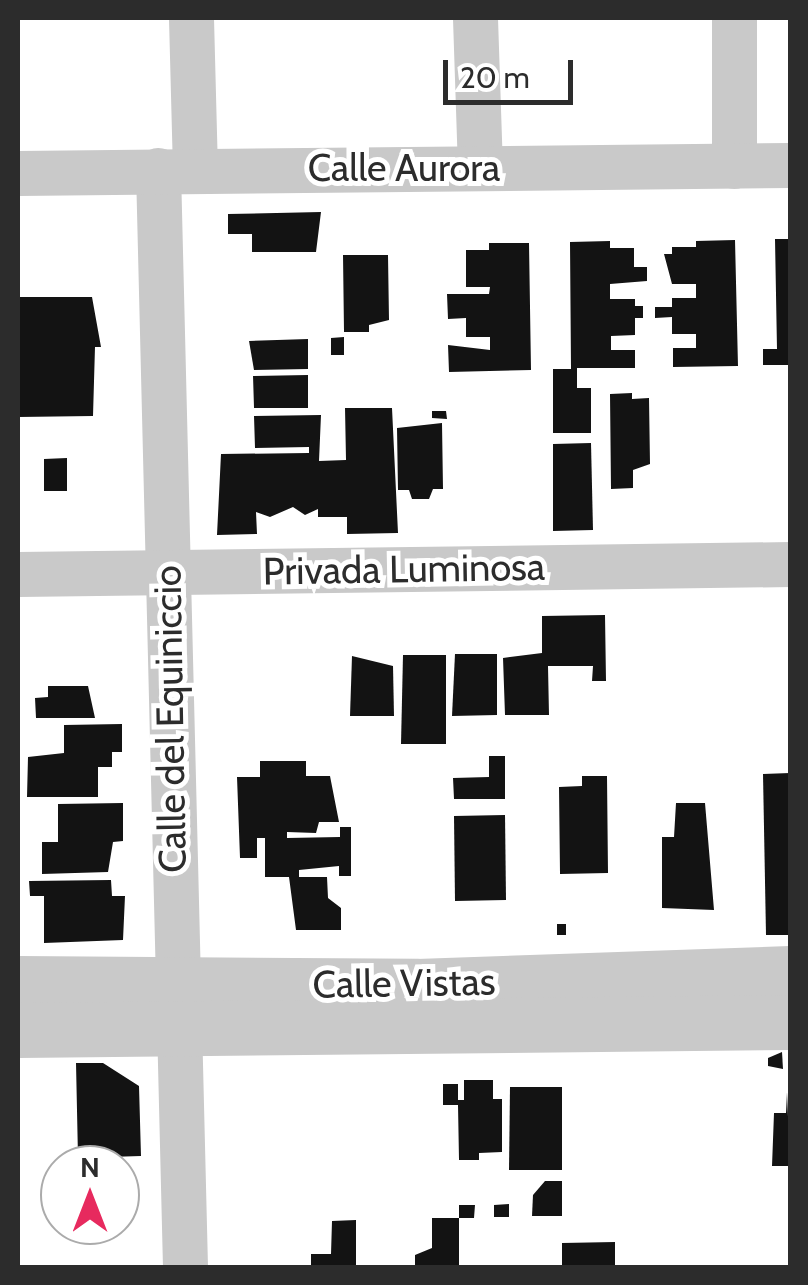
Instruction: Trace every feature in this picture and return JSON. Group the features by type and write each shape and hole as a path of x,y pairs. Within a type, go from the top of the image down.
{"street":[{"name":"Calle del Equiniccio","path":"184,1268 166,573 176,170 191,18"},
{"path":"475,18 480,168"},
{"path":"734,18 734,166"},
{"name":"Calle Aurora","path":"18,173 790,165"},
{"name":"Privada Luminosa","path":"18,574 790,564"},
{"name":"Calle Vistas","path":"692,1000 790,973"},
{"name":"Calle Vistas","path":"18,983 178,1006"},
{"name":"Calle Vistas","path":"18,1030 178,1006 692,1000 790,1022"}],"building":[{"path":"321,212 316,252 252,252 252,234 228,234 228,214"},
{"path":"775,239 790,239 790,365 763,365 763,349 777,349"},
{"path":"735,240 738,366 673,367 673,348 696,348 696,334 672,334 672,317 655,318 655,307 672,307 672,298 696,298 696,284 672,284 664,254 672,254 672,247 696,247 696,241"},
{"path":"610,241 610,248 634,248 634,267 647,267 647,281 610,284 610,299 635,299 635,306 643,306 643,318 635,318 635,335 611,336 611,350 635,350 635,368 577,368 577,388 591,388 591,433 553,433 553,369 571,369 570,242"},
{"path":"489,243 529,243 531,370 449,372 448,345 490,350 490,337 466,337 466,318 448,319 447,294 489,294 490,287 466,287 466,250 489,250"},
{"path":"343,255 388,255 389,320 369,325 369,332 344,332"},
{"path":"18,297 92,297 101,347 95,347 93,416 18,417"},
{"path":"344,337 344,355 331,355 331,338"},
{"path":"308,339 308,369 254,370 249,341"},
{"path":"308,375 308,408 254,408 253,376"},
{"path":"632,393 632,399 649,398 650,464 633,470 633,488 611,489 610,394"},
{"path":"345,408 392,408 398,533 347,534 347,517 318,517 318,509 305,515 293,507 270,517 256,512 257,534 217,535 221,454 309,453 309,447 255,448 254,416 321,415 319,461 346,460"},
{"path":"432,411 446,411 447,419 432,418"},
{"path":"442,423 443,489 433,489 429,499 412,499 409,490 398,490 397,428"},
{"path":"591,443 593,530 553,531 553,444"},
{"path":"67,458 67,491 44,491 44,459"},
{"path":"605,615 606,681 592,681 593,666 548,666 549,715 505,715 503,658 542,653 542,616"},
{"path":"455,654 497,654 497,715 452,716"},
{"path":"403,655 446,655 446,744 401,744"},
{"path":"352,656 393,666 394,716 350,716"},
{"path":"48,686 88,686 95,718 36,718 35,698 48,697"},
{"path":"122,724 122,752 112,752 112,767 98,767 98,797 27,797 28,757 64,753 64,725"},
{"path":"489,756 505,756 505,799 454,799 453,778 489,777"},
{"path":"260,761 306,761 306,776 330,776 339,822 319,822 316,833 287,832 287,838 340,837 340,827 351,827 351,876 339,876 339,866 299,870 299,877 327,877 328,898 341,908 341,930 296,930 289,877 265,877 265,838 257,838 257,858 240,858 237,777 260,777"},
{"path":"790,773 790,935 766,935 763,774"},
{"path":"582,776 607,776 608,873 560,874 559,787 582,786"},
{"path":"123,803 123,841 113,842 108,872 42,874 42,842 58,842 58,804"},
{"path":"676,803 705,803 714,910 662,908 662,837 674,837"},
{"path":"505,815 506,900 455,901 454,816"},
{"path":"111,880 112,896 125,896 123,940 44,943 44,896 30,896 29,881"},
{"path":"557,924 566,924 566,935 557,935"},
{"path":"782,1052 783,1069 768,1066 768,1058"},
{"path":"76,1063 103,1063 139,1086 141,1156 140,1145 78,1145"},
{"path":"464,1080 493,1080 493,1099 502,1099 502,1152 479,1153 479,1160 459,1160 458,1105 443,1105 443,1084 458,1084 458,1100 464,1100"},
{"path":"510,1087 562,1087 562,1170 509,1170"},
{"path":"787,1092 790,1166 772,1166 774,1113 786,1113"},
{"path":"545,1181 562,1181 562,1216 532,1216 533,1195"},
{"path":"509,1204 509,1217 494,1217 494,1205"},
{"path":"459,1205 475,1205 474,1218 459,1218"},
{"path":"432,1218 459,1218 459,1268 415,1268 415,1255 432,1248"},
{"path":"356,1220 356,1268 311,1268 311,1254 331,1254 332,1221"},
{"path":"615,1242 615,1268 562,1268 562,1243"}]}
